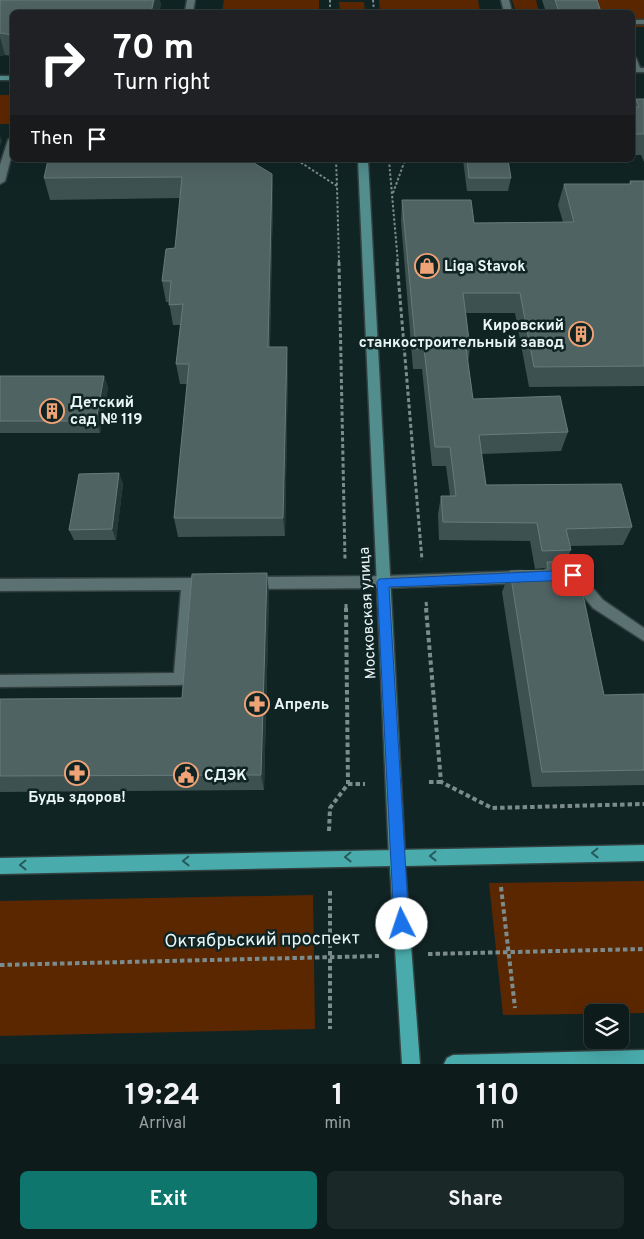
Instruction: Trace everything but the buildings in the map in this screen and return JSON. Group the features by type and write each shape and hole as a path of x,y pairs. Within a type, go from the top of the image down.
{"main road":[{"name":"Московская улица","path":"363,162 397,857 410,1064"},
{"path":"0,866 644,852"},
{"path":"453,1064 644,1059"}],"street":[{"path":"0,181 10,147"},
{"path":"553,576 573,575 598,604 644,635"},
{"path":"237,583 346,583 533,577"},
{"path":"0,681 180,680 188,584"},
{"path":"0,585 217,584"}],"path":[{"path":"300,162 338,186"},
{"path":"329,831 330,808 348,784 346,583 336,162"},
{"path":"389,162 441,782"},
{"path":"392,196 404,162"},
{"path":"429,782 441,782 492,808 644,804"},
{"path":"348,784 366,784"},
{"path":"501,887 515,1008"},
{"path":"330,891 330,1029"},
{"name":"Октябрьский проспект","path":"0,965 644,949"}],"shaded area":[{"path":"224,0 319,0 319,10 222,10"},
{"path":"379,0 478,0 480,10 380,10"},
{"path":"512,0 536,0 538,10 515,10"},
{"path":"584,0 644,0 644,27 635,27 635,10 587,10"},
{"path":"339,2 364,2 365,10 340,10"},
{"path":"0,95 10,95 10,124 0,124"},
{"path":"644,881 644,1013 629,1013 629,1004 584,1004 584,1014 503,1015 489,883"},
{"path":"313,895 315,1029 0,1036 0,901"}],"place":[{"name":"Liga Stavok","path":"427,266"},
{"name":"Кировский станкостроительный завод","path":"581,334"},
{"name":"Детский сад № 119","path":"52,411"},
{"name":"Апрель","path":"257,704"},
{"name":"Будь здоров!","path":"77,773"},
{"name":"СДЭК","path":"186,775"}],"route":[{"path":"402,924 383,582 573,575"}]}
